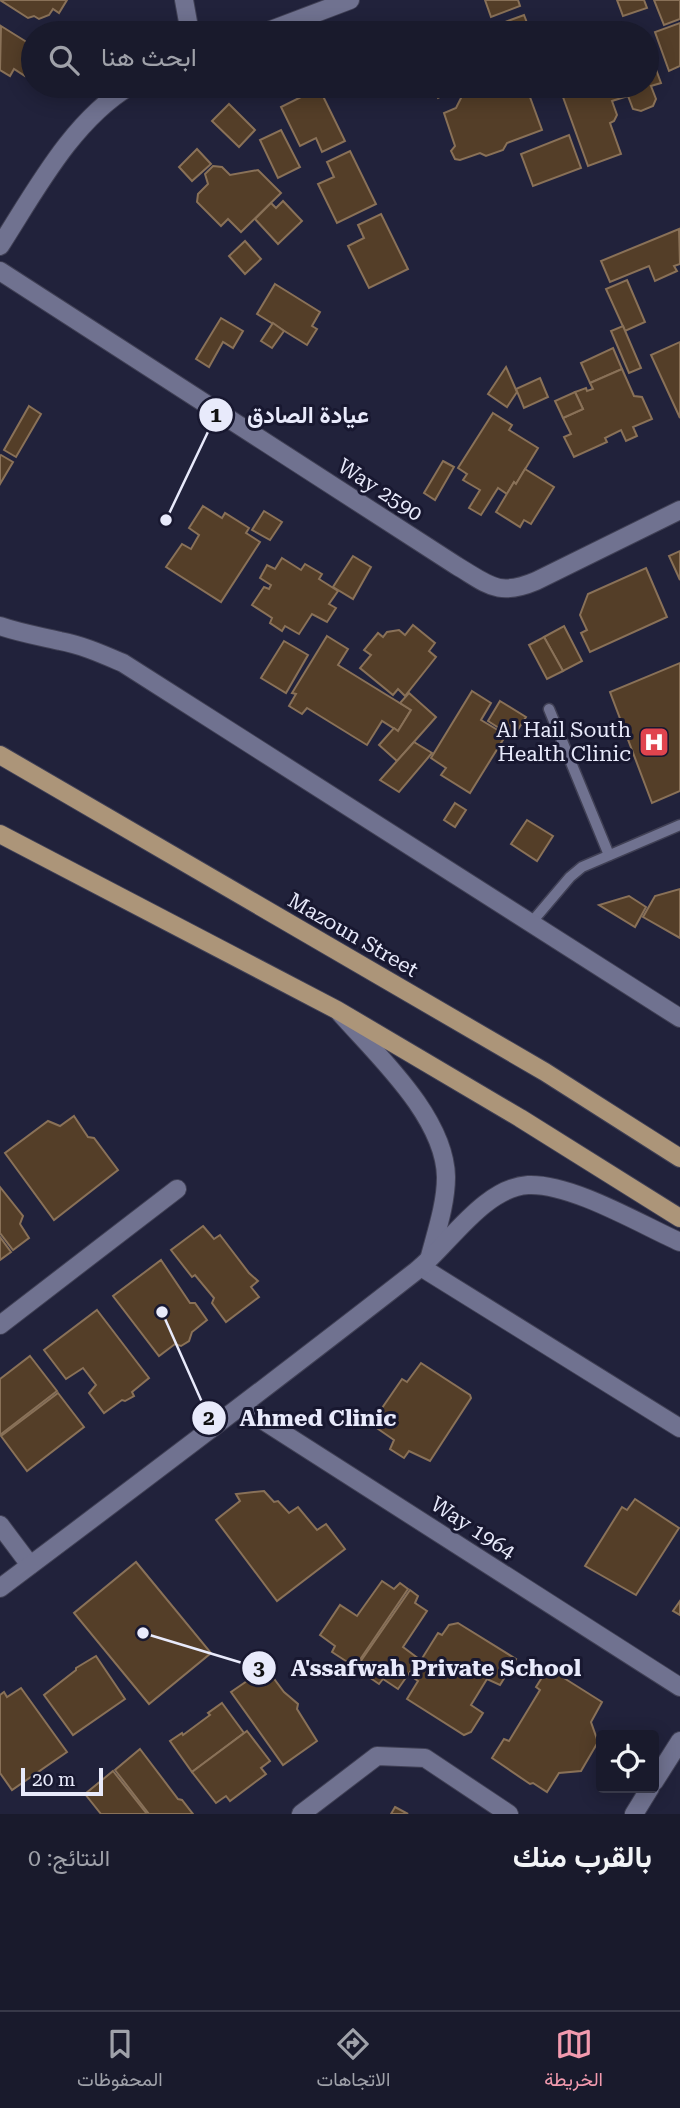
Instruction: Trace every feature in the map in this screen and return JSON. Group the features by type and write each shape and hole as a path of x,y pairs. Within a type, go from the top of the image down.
{"main road":[{"name":"Mazoun Street","path":"0,755 545,1072 680,1158"},
{"path":"0,834 337,1010 520,1118 680,1218"}],"street":[{"path":"184,0 188,21"},
{"path":"295,21 350,0"},
{"path":"3,235 82,127 110,98"},
{"name":"Way 2590","path":"0,271 495,589 516,589 536,581 680,510"},
{"path":"0,626 28,636 61,641 92,650 123,663 680,1018"},
{"path":"337,1010 428,1116 438,1142 446,1174 444,1199 425,1263"},
{"path":"0,1588 242,1407 425,1263 457,1228 498,1196 526,1185 555,1188 596,1203 680,1242"},
{"path":"0,1325 177,1189"},
{"path":"425,1263 680,1428"},
{"name":"Way 1964","path":"242,1407 680,1687"},
{"path":"0,1525 30,1565"},
{"path":"659,1774 680,1741"},
{"path":"301,1814 377,1756 425,1758 509,1814"},
{"path":"634,1814 647,1793"}],"lane":[{"path":"549,709 609,855"},
{"path":"531,923 576,872 680,825"}],"building":[{"path":"0,0 67,0 59,13 53,9 49,15 39,19 34,16 28,18"},
{"path":"485,0 518,0 520,6 491,17"},
{"path":"617,0 644,0 647,8 623,16"},
{"path":"654,0 680,0 680,19 664,25"},
{"path":"524,15 526,21 508,21"},
{"path":"680,23 680,66 669,71 659,43 659,31"},
{"path":"1,26 21,38 21,73 14,69 10,76 0,70"},
{"path":"299,98 324,98 345,141 322,152 316,138 300,146 281,107"},
{"path":"461,98 530,98 542,130 507,143 503,150 486,156 480,153 460,160 455,159 451,151 455,146 444,113 456,108"},
{"path":"563,98 622,98 612,101 617,115 610,123 621,154 588,166"},
{"path":"629,98 656,98 653,106 641,111 633,109"},
{"path":"229,104 255,130 239,147 212,121"},
{"path":"281,130 300,167 278,178 260,140"},
{"path":"569,135 581,168 533,186 521,154"},
{"path":"197,149 211,164 192,181 179,167"},
{"path":"350,151 376,204 337,223 318,184 334,177 327,162"},
{"path":"213,166 222,167 230,175 258,170 281,193 241,232 228,219 221,226 197,202 198,194 208,184 205,174"},
{"path":"283,201 302,221 278,244 255,219 271,203 276,208"},
{"path":"381,214 408,269 369,288 348,246 364,238 358,225"},
{"path":"679,229 680,264 674,266 677,271 655,281 649,266 610,282 601,261"},
{"path":"245,241 261,259 245,274 229,256"},
{"path":"627,280 645,322 625,331 606,289"},
{"path":"275,284 320,312 312,326 317,329 307,345 257,314"},
{"path":"221,318 243,331 233,348 223,342 209,367 196,359"},
{"path":"273,323 284,331 272,348 261,341"},
{"path":"623,326 641,368 629,373 611,331"},
{"path":"680,342 680,418 651,355"},
{"path":"613,348 622,369 590,383 581,363"},
{"path":"506,367 517,392 507,407 488,394"},
{"path":"622,369 634,396 642,397 652,419 633,427 637,436 626,441 621,430 605,438 607,442 574,457 564,437 571,434 563,418 583,409 575,392 586,388 587,391 593,389 590,383"},
{"path":"540,378 548,397 524,408 516,389"},
{"path":"575,392 583,409 563,418 555,401"},
{"path":"29,406 41,414 16,457 4,450"},
{"path":"493,413 512,425 509,430 538,448 516,484 514,482 507,494 498,488 481,515 469,508 480,490 463,480 467,474 458,468"},
{"path":"0,456 13,462 0,484"},
{"path":"443,461 454,467 435,500 424,493"},
{"path":"525,469 554,487 531,524 524,520 520,527 496,512"},
{"path":"203,506 222,518 225,513 249,528 246,533 260,542 221,602 166,567 182,544 191,549 199,535 189,528"},
{"path":"264,511 282,522 270,540 252,530"},
{"path":"680,551 680,580 669,556"},
{"path":"353,556 371,567 353,599 333,587"},
{"path":"282,558 301,570 305,564 322,574 319,579 338,591 329,604 336,608 327,622 312,614 299,634 285,626 282,631 270,623 272,618 252,605 264,587 269,589 271,585 260,578 267,565 275,569"},
{"path":"646,568 667,617 590,652 581,633 587,630 580,615 588,594"},
{"path":"413,625 435,643 429,651 436,657 405,696 398,689 393,695 360,668 371,655 364,650 378,633 383,637 387,632 399,630 405,635"},
{"path":"564,626 582,661 563,671 544,637"},
{"path":"327,636 348,649 338,665 411,710 398,731 382,721 367,745 307,708 302,714 289,706 296,694 292,693"},
{"path":"544,637 563,671 547,679 529,645"},
{"path":"284,641 308,655 286,693 261,678"},
{"name":"Al Hail South Health Clinic","path":"680,663 680,791 652,803 610,692"},
{"path":"472,691 491,703 481,720 506,735 470,793 441,775 446,768 431,758"},
{"path":"409,693 436,717 397,761 379,745 394,728 398,731 411,710 400,703"},
{"path":"500,701 526,717 513,737 488,721"},
{"path":"414,742 432,753 399,792 380,780"},
{"path":"455,803 466,810 455,827 444,820"},
{"path":"527,820 553,836 537,861 511,844"},
{"path":"680,889 680,938 643,917 655,896"},
{"path":"629,896 646,907 635,927 599,905"},
{"path":"74,1116 88,1137 94,1138 118,1170 54,1220 5,1153 48,1121 60,1126"},
{"path":"0,1187 23,1216 20,1224 29,1238 13,1250 0,1233"},
{"path":"203,1226 214,1239 220,1235 258,1281 251,1287 259,1297 226,1322 212,1303 214,1298 195,1275 192,1277 171,1250"},
{"path":"0,1237 11,1252 0,1260"},
{"path":"161,1260 190,1303 195,1303 207,1320 192,1332 189,1341 181,1346 175,1344 159,1356 113,1296"},
{"path":"97,1310 149,1378 132,1392 134,1396 122,1400 104,1413 89,1393 96,1385 83,1368 66,1379 44,1350"},
{"path":"30,1356 57,1391 0,1435 0,1379"},
{"path":"421,1363 471,1398 430,1461 409,1451 404,1458 390,1449 394,1440 371,1424 402,1379 407,1382"},
{"path":"58,1393 84,1427 27,1471 1,1436"},
{"path":"264,1491 289,1513 298,1507 317,1530 326,1524 345,1549 277,1601 216,1520 240,1501 236,1494"},
{"path":"635,1499 679,1528 636,1595 585,1566 622,1507 627,1510"},
{"path":"136,1562 211,1653 149,1704 74,1613"},
{"path":"382,1581 394,1589 400,1583 408,1589 355,1667 332,1652 335,1646 320,1635 340,1605 357,1616"},
{"path":"410,1590 418,1596 415,1603 427,1611 403,1647 419,1659 398,1689 383,1679 379,1684 356,1668"},
{"path":"680,1601 680,1615 673,1611"},
{"path":"458,1623 516,1659 500,1685 487,1679 471,1705 483,1713 471,1732 464,1735 407,1699 418,1681 411,1676 438,1633 442,1635 449,1625"},
{"path":"96,1656 125,1699 73,1735 44,1695 76,1668"},
{"path":"266,1668 284,1692 298,1704 297,1709 317,1741 283,1765 231,1692"},
{"path":"548,1668 602,1702 591,1722 596,1745 581,1771 559,1773 547,1792 533,1783 530,1784 492,1758 504,1739 509,1741 540,1690 536,1687"},
{"path":"21,1688 67,1752 12,1790 0,1773 0,1695 4,1692 7,1697"},
{"path":"222,1703 244,1733 192,1772 170,1741 182,1733 183,1735"},
{"path":"247,1731 270,1761 261,1768 266,1774 230,1801 226,1796 216,1803 192,1772"},
{"path":"140,1749 178,1799 182,1800 193,1814 149,1814 115,1770"},
{"path":"113,1771 147,1814 101,1814 85,1794"},
{"path":"395,1807 408,1814 391,1814"}],"place":[{"name":"عيادة الصادق","path":"166,520"},
{"name":"Al Hail South Health Clinic","path":"654,742"},
{"name":"Ahmed Clinic","path":"162,1312"},
{"name":"A'ssafwah Private School","path":"143,1633"}]}
